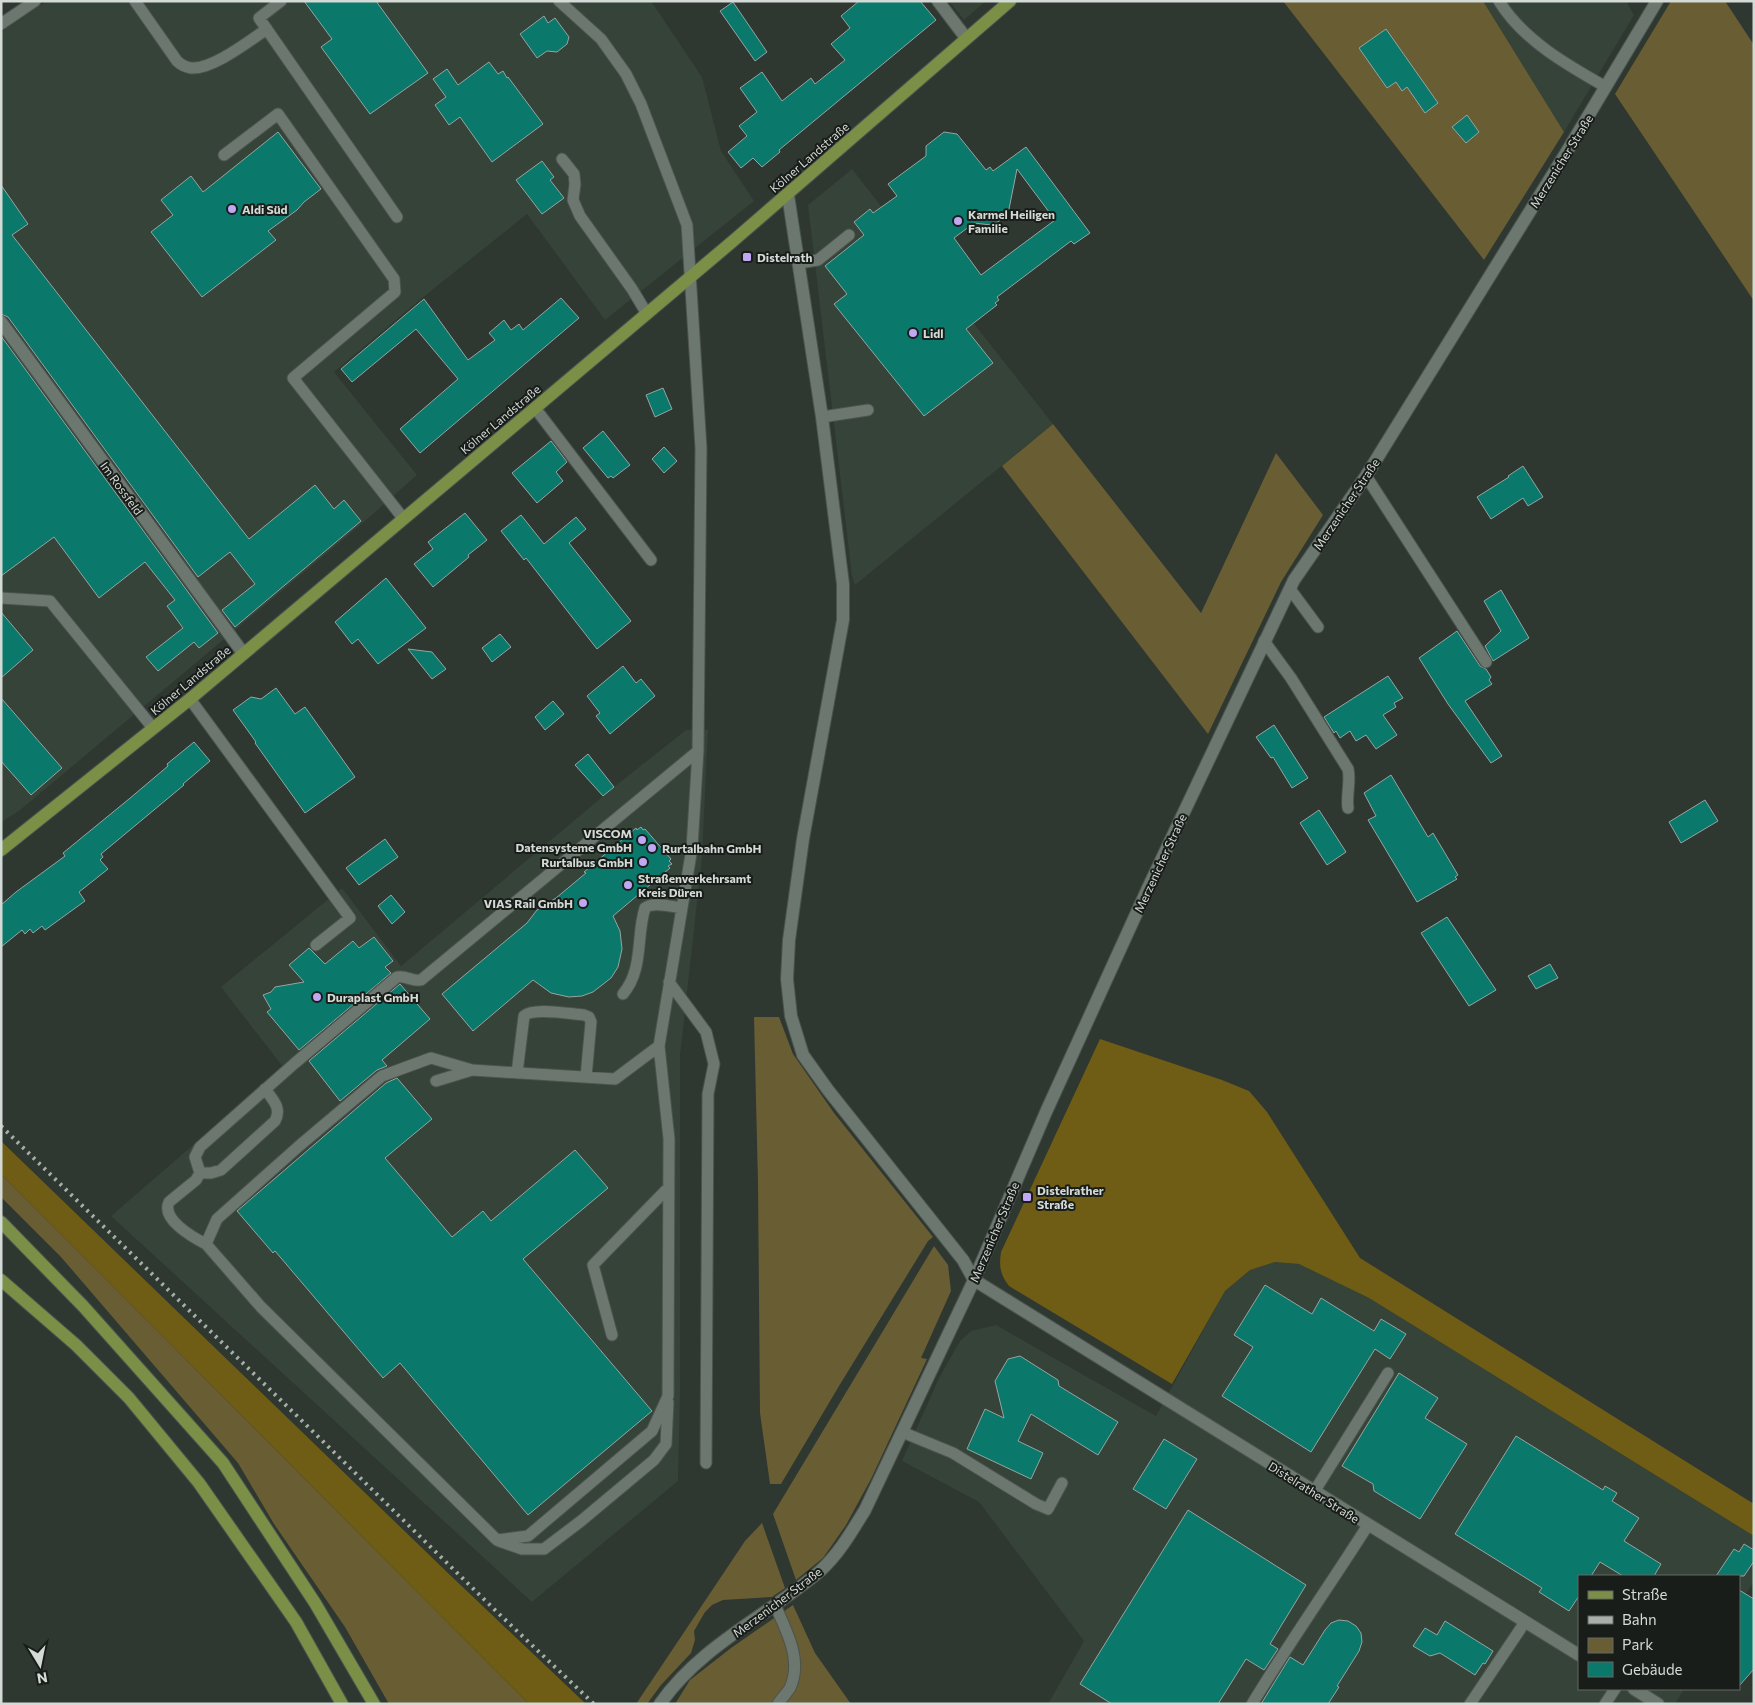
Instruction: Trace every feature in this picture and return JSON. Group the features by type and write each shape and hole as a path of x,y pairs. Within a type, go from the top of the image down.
{"main road":[{"name":"Kölner Landstraße","path":"1,850 190,699 691,277 1010,1"},
{"path":"1,1222 83,1306 223,1463 315,1603 374,1704"},
{"path":"1,1280 76,1345 129,1398 199,1483 296,1622 342,1704"}],"street":[{"path":"938,1 966,38"},
{"name":"Merzenicher Straße","path":"660,1704 672,1686 687,1670 821,1570 843,1545 866,1510 974,1280 1046,1112 1148,888 1294,580 1366,476 1657,1"},
{"path":"788,194 822,417 843,584 843,620 803,839 788,940 787,979 791,1016 803,1055 828,1090 940,1230 974,1280"},
{"name":"Im Rossfeld","path":"1,322 244,653"},
{"name":"Distelrather Straße","path":"974,1280 1578,1654"},
{"path":"1636,1690 1658,1704"}],"lane":[{"path":"1,24 35,1"},
{"path":"135,1 177,62 193,68 213,63 267,29"},
{"path":"280,1 259,18 397,217"},
{"path":"559,1 601,39 626,74 641,104 687,225 701,448 698,751 692,848 660,1046 669,1139 668,1396 666,1444 654,1460 581,1521 544,1549 522,1549 496,1540 261,1307 206,1244 180,1229 167,1212 166,1207 169,1202 196,1180 200,1173 195,1157 200,1147 265,1089 397,978 405,977 416,982 421,980 698,751"},
{"path":"1499,1 1508,16 1540,44 1572,67 1606,87"},
{"path":"224,156 278,114 394,279 395,292 293,378 403,518"},
{"path":"562,159 574,174 573,200 580,216 632,289 647,314"},
{"path":"798,263 818,260 849,235"},
{"path":"535,408 651,560"},
{"path":"822,417 868,410"},
{"path":"1366,476 1486,662"},
{"path":"1290,589 1318,627"},
{"path":"1,598 50,601 153,728"},
{"path":"1264,641 1291,678 1348,769 1350,777 1347,796 1348,808"},
{"path":"190,699 350,918 316,946"},
{"path":"624,994 633,980 636,969 645,908 653,904 682,908"},
{"path":"669,982 706,1032 714,1064 708,1094 706,1463"},
{"path":"517,1073 524,1016 527,1013 538,1012 584,1015 589,1017 591,1022 586,1077"},
{"path":"206,1244 217,1219 382,1076 431,1058 472,1070 615,1079 660,1046"},
{"path":"436,1081 472,1070"},
{"path":"200,1173 211,1173 221,1170 276,1120 279,1114 277,1105 265,1089"},
{"path":"612,1335 593,1265 669,1187"},
{"path":"1314,1492 1388,1373"},
{"path":"496,1540 528,1536 536,1530 652,1431 668,1396"},
{"path":"902,1432 953,1453 1036,1504 1048,1509 1062,1483"},
{"path":"1252,1704 1368,1525"},
{"path":"775,1605 790,1640 795,1666 790,1688 778,1704"},
{"path":"1470,1704 1525,1622"},
{"path":"1605,1704 1614,1690"}],"shaded area":[{"path":"47,1 651,1 702,77 721,151 754,201 605,320 527,214 421,299 334,372 417,475 364,522 19,811 1,822 1,32"},
{"path":"949,1 986,1 964,20"},
{"path":"1483,1 1626,1 1634,15 1564,132"},
{"path":"852,169 1053,424 855,585 852,576 808,205"},
{"path":"686,730 708,730 702,857 680,1056 680,1392 678,1481 532,1602 111,1216 283,1067 221,987 342,888 401,966 614,787"},
{"path":"1100,1039 1249,1091 1267,1112 1360,1258 1754,1504 1754,1536 1369,1298 1299,1264 1275,1262 1250,1270 1225,1291 1172,1384 1009,1286 1001,1270 1001,1252"},
{"path":"1,1141 586,1704 529,1704 1,1174"},
{"path":"1275,1262 1299,1264 1369,1298 1754,1536 1754,1581 1740,1603 1740,1575 1578,1575 1578,1690 1683,1690 1675,1704 1048,1704 1084,1641 979,1502 902,1461 939,1378 960,1341 971,1331 996,1325 1156,1416 1225,1291 1250,1270"}],"green space":[{"path":"1283,1 1483,1 1564,132 1484,260"},
{"path":"1671,1 1725,1 1754,45 1754,301 1615,94"},
{"path":"1053,424 1201,613 1276,453 1323,515 1281,582 1208,734 1002,466"},
{"path":"754,1017 779,1017 793,1054 834,1113 933,1237 928,1241 781,1484 770,1484 760,1413"},
{"path":"1,1174 529,1704 389,1704 345,1627 274,1524 238,1463 61,1257 1,1197"},
{"path":"934,1246 948,1265 951,1291 921,1358 927,1359 871,1479 846,1525 823,1558 796,1580 773,1514"},
{"path":"762,1523 785,1588 772,1597 723,1600 712,1605 705,1612 694,1631 695,1640 691,1653 661,1685 647,1704 636,1704 745,1541"},
{"path":"793,1605 815,1653 851,1704 675,1704 690,1680 731,1648"}],"building":[{"path":"304,1 376,1 428,73 370,114 321,47 332,39"},
{"path":"859,1 920,1 936,20 779,150 780,152 762,167 753,158 741,168 728,152 747,136 739,126 757,112 740,88 762,72 782,101 811,78 815,84 845,60 831,44 850,28 841,16"},
{"path":"733,2 767,52 755,61 720,11"},
{"path":"544,16 548,23 555,18 569,37 567,44 557,52 547,51 537,58 520,34"},
{"path":"1386,29 1438,103 1425,113 1407,87 1402,91 1396,82 1387,88 1359,48"},
{"path":"489,62 498,74 503,71 543,124 492,162 460,117 449,125 435,105 446,97 433,79 447,69 458,85"},
{"path":"1467,115 1479,132 1466,143 1452,127"},
{"name":"Aldi Süd","path":"278,132 321,189 297,210 268,231 276,240 202,297 151,232 173,215 161,200 191,176 203,192"},
{"path":"944,132 957,134 986,170 990,167 993,171 1026,147 1090,233 1074,244 1071,241 997,297 999,300 995,303 997,305 966,329 993,363 924,416 834,304 847,294 825,266 864,235 854,222 870,209 873,213 897,196 888,184 926,156 926,146","holes":["1017,169 1055,220 981,275 954,238 974,223 991,225 1004,217 1009,209"]},
{"path":"542,161 554,177 550,180 564,198 542,214 516,180"},
{"path":"1,185 28,224 12,235 249,539 315,485 334,509 344,500 361,521 235,627 222,610 255,584 230,552 198,577 8,317 1,314"},
{"path":"561,298 579,318 420,453 400,429 458,379 416,329 352,382 341,369 424,299 468,360 495,340 489,333 504,320 511,330 519,324 523,330"},
{"path":"1,336 218,633 199,648 194,642 158,671 146,657 183,628 167,606 175,600 145,562 99,598 54,537 1,576"},
{"path":"663,388 672,409 655,417 646,395"},
{"path":"603,431 630,465 613,478 611,476 608,478 583,448"},
{"path":"551,441 567,462 556,472 563,481 537,503 512,473"},
{"path":"664,447 677,461 664,473 652,459"},
{"path":"1523,466 1543,497 1528,506 1523,498 1491,519 1477,497"},
{"path":"465,513 487,540 433,587 414,564 433,549 428,542"},
{"path":"521,515 544,544 576,517 586,529 569,543 631,621 597,649 526,558 524,560 501,531"},
{"path":"386,578 426,628 378,664 358,639 352,644 335,622"},
{"path":"1501,590 1529,638 1493,661 1485,646 1501,631 1484,601"},
{"path":"1,612 33,650 1,678"},
{"path":"1457,631 1480,666 1486,669 1491,677 1489,680 1492,684 1465,701 1502,756 1491,763 1448,704 1419,658"},
{"path":"500,634 511,647 492,662 482,648"},
{"path":"408,649 432,652 446,669 432,679"},
{"path":"623,666 636,683 641,679 655,696 610,734 596,716 600,713 587,696"},
{"path":"1388,676 1403,698 1394,703 1396,707 1383,715 1397,735 1376,749 1366,735 1356,741 1350,731 1340,738 1336,731 1334,733 1324,717"},
{"path":"276,688 295,714 305,707 355,777 305,813 233,710 251,697 261,699"},
{"path":"1,698 62,768 31,795 1,761"},
{"path":"553,701 564,714 545,730 535,717"},
{"path":"1274,725 1308,778 1292,788 1273,757 1271,758 1256,737"},
{"path":"194,742 210,761 101,854 103,857 100,860 108,869 79,892 85,901 45,930 42,926 33,933 30,929 25,934 22,930 1,947 1,905 65,856 63,853 168,766 167,764"},
{"path":"588,754 614,787 603,796 575,765"},
{"path":"1391,775 1428,837 1433,833 1458,875 1455,877 1457,879 1417,902 1368,820 1376,816 1364,793"},
{"path":"1705,800 1718,821 1681,843 1669,822"},
{"path":"1319,810 1346,852 1327,865 1300,823"},
{"path":"641,827 643,830 645,829 671,859 669,861 672,864 668,866 670,868 613,916 620,931 622,949 618,967 611,978 593,992 582,996 569,997 551,993 533,980 473,1031 442,994 527,923 537,910 556,898 636,828 637,830"},
{"path":"385,839 398,857 359,885 346,868"},
{"path":"391,895 405,912 392,924 378,906"},
{"path":"1447,917 1496,990 1469,1006 1421,933"},
{"name":"Duraplast GmbH","path":"374,937 393,961 385,967 391,973 299,1050 267,1012 271,1009 263,995 271,992 275,987 304,982 289,965 309,948 325,964 353,941 359,948"},
{"path":"1550,964 1558,978 1536,989 1528,976"},
{"path":"400,984 430,1019 382,1060 387,1066 377,1070 340,1101 309,1061"},
{"path":"397,1078 432,1119 385,1158 452,1237 483,1211 491,1221 575,1150 608,1188 523,1259 652,1411 528,1515 400,1363 383,1378 275,1251 273,1253 237,1211 386,1083"},
{"path":"1265,1285 1312,1314 1321,1298 1374,1331 1381,1319 1406,1334 1390,1359 1375,1349 1311,1452 1222,1396 1253,1347 1234,1335"},
{"path":"1020,1356 1058,1380 1059,1386 1118,1422 1098,1455 1031,1414 1018,1441 1043,1453 1031,1479 967,1449 985,1409 1004,1418 995,1381 1008,1359"},
{"path":"1399,1373 1438,1398 1425,1418 1467,1444 1420,1519 1374,1491 1373,1484 1342,1466"},
{"path":"1516,1436 1603,1490 1605,1486 1617,1493 1612,1501 1639,1518 1624,1541 1661,1564 1655,1575 1621,1575 1600,1562 1592,1575 1578,1575 1578,1598 1569,1611 1539,1592 1542,1588 1455,1534"},
{"path":"1164,1439 1197,1459 1166,1509 1133,1489"},
{"path":"1188,1510 1306,1585 1270,1644 1278,1649 1264,1670 1246,1659 1218,1704 1112,1704 1080,1684"},
{"path":"1744,1544 1754,1550 1754,1561 1744,1576 1717,1575 1734,1549 1739,1552"},
{"path":"1740,1591 1754,1599 1754,1669 1740,1685"},
{"path":"1339,1620 1348,1621 1356,1626 1361,1633 1362,1642 1359,1651 1328,1704 1261,1704 1290,1657 1303,1665 1325,1630 1331,1623"},
{"path":"1445,1621 1493,1651 1475,1675 1440,1653 1430,1656 1413,1646 1425,1628 1437,1635"}],"railway":[{"path":"1,1126 497,1612 594,1704"}],"place":[{"name":"Aldi Süd","path":"232,209"},
{"name":"Karmel Heiligen Familie","path":"958,221"},
{"name":"Distelrath","path":"747,257"},
{"name":"Lidl","path":"913,333"},
{"name":"VISCOM Datensysteme GmbH","path":"642,840"},
{"name":"Rurtalbahn GmbH","path":"652,848"},
{"name":"Rurtalbus GmbH","path":"643,862"},
{"name":"Straßenverkehrsamt Kreis Düren","path":"628,885"},
{"name":"VIAS Rail GmbH","path":"583,903"},
{"name":"Duraplast GmbH","path":"317,997"},
{"name":"Distelrather Straße","path":"1027,1197"}]}
